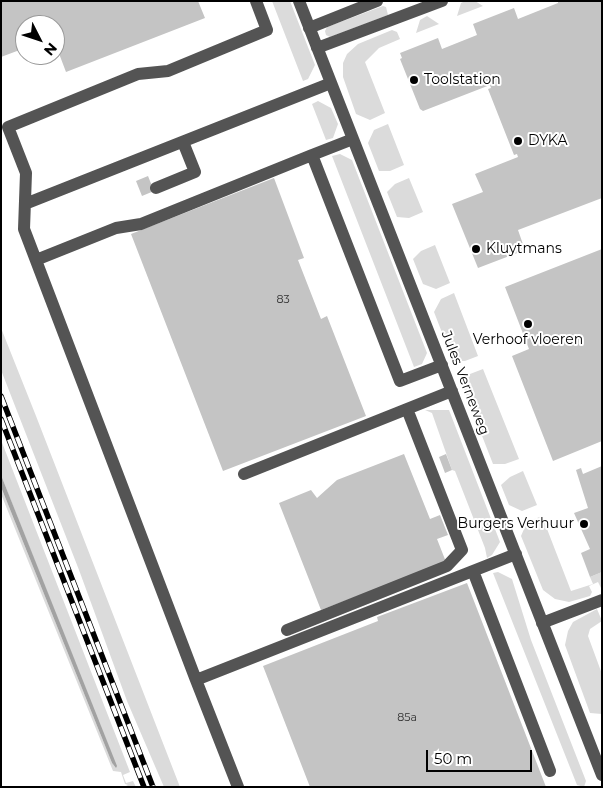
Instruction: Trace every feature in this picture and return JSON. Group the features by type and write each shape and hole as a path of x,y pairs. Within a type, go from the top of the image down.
{"street":[{"path":"238,787 24,229 26,173 8,127 138,74 168,71 267,30 256,1"},
{"name":"Jules Verneweg","path":"299,1 602,775"},
{"path":"310,28 377,1"},
{"path":"317,48 442,1"},
{"path":"25,204 331,83"},
{"path":"36,260 116,228 141,224 353,139"},
{"path":"156,188 196,172 183,142"},
{"path":"312,155 400,381 442,365"},
{"path":"244,474 452,391"},
{"path":"287,630 447,566 462,550 407,409"},
{"path":"196,680 516,554"},
{"path":"472,571 550,771"},
{"path":"542,623 602,600"}],"shaded area":[{"path":"272,1 290,1 315,65 308,79 303,81"},
{"path":"475,1 483,6 457,16 461,3"},
{"path":"383,6 386,7 388,15 330,37 326,35 327,27"},
{"path":"427,16 439,24 416,33 420,20"},
{"path":"392,30 397,32 400,39 379,48 365,62 385,113 370,120 356,114 343,77 343,63 347,54 358,44"},
{"path":"318,101 331,108 338,124 333,138 326,140 312,104"},
{"path":"388,124 404,165 390,171 379,171 368,143 374,130"},
{"path":"340,154 352,160 427,353 422,364 414,367 332,156"},
{"path":"409,178 423,212 409,218 397,217 387,192 395,184"},
{"path":"435,245 450,283 436,289 423,284 413,259 421,251"},
{"path":"454,293 478,356 465,361 453,361 434,312 441,299"},
{"path":"1,328 180,787 164,787 127,701 79,570 1,370"},
{"path":"483,369 519,459 505,464 493,464 461,382 470,374"},
{"path":"425,410 449,410 500,542 492,555 487,558 485,548 455,471 452,470 432,413"},
{"path":"1,440 130,772 123,775 126,783 133,781 136,787 124,787 128,785 125,784 121,772 113,771 1,494 1,487 112,763 116,768 1,475"},
{"path":"523,471 537,505 522,511 509,505 501,485 510,477"},
{"path":"1,475 117,766 116,768 112,763 1,487"},
{"path":"542,516 571,591 593,584 590,577 602,572 602,590 598,582 589,586 592,592 590,596 569,602 555,599 543,590 521,536 527,522"},
{"path":"498,572 512,579 531,640 586,781 584,787 577,785 493,573"},
{"path":"597,609 602,621 590,629 588,636 602,674 602,714 590,713 565,645 568,631 573,622"}],"building":[{"path":"1,1 198,1 205,18 66,72 63,65 65,65 65,15 15,15 15,52 1,57"},
{"path":"558,1 602,1 602,198 518,230 525,250 478,268 452,204 483,192 475,174 518,157 517,154 514,155 488,89 491,88 490,85 423,111 420,109 400,59 402,58 400,53 438,38 442,49 477,35 473,24 514,8 518,19 558,3"},
{"path":"148,176 154,191 142,196 136,181"},
{"path":"274,178 304,258 298,260 321,319 327,316 366,416 223,471 131,234"},
{"path":"602,249 602,441 553,461 512,356 529,349 505,287"},
{"path":"404,454 430,519 440,515 448,535 437,539 446,562 321,610 279,503 311,490 317,498 337,480"},
{"path":"446,454 452,470 445,473 439,457"},
{"path":"602,466 602,572 590,577 581,553 590,549 574,513 588,508 576,470 581,468 583,474"},
{"path":"467,583 546,787 310,787 263,666 378,621 377,617"}],"railway":[{"path":"1,396 153,787"},
{"path":"1,419 144,787"}],"place":[{"name":"Toolstation","path":"414,80"},
{"name":"DYKA","path":"518,141"},
{"name":"Kluytmans","path":"476,249"},
{"name":"Verhoof vloeren","path":"528,324"},
{"name":"Burgers Verhuur","path":"584,524"}]}
